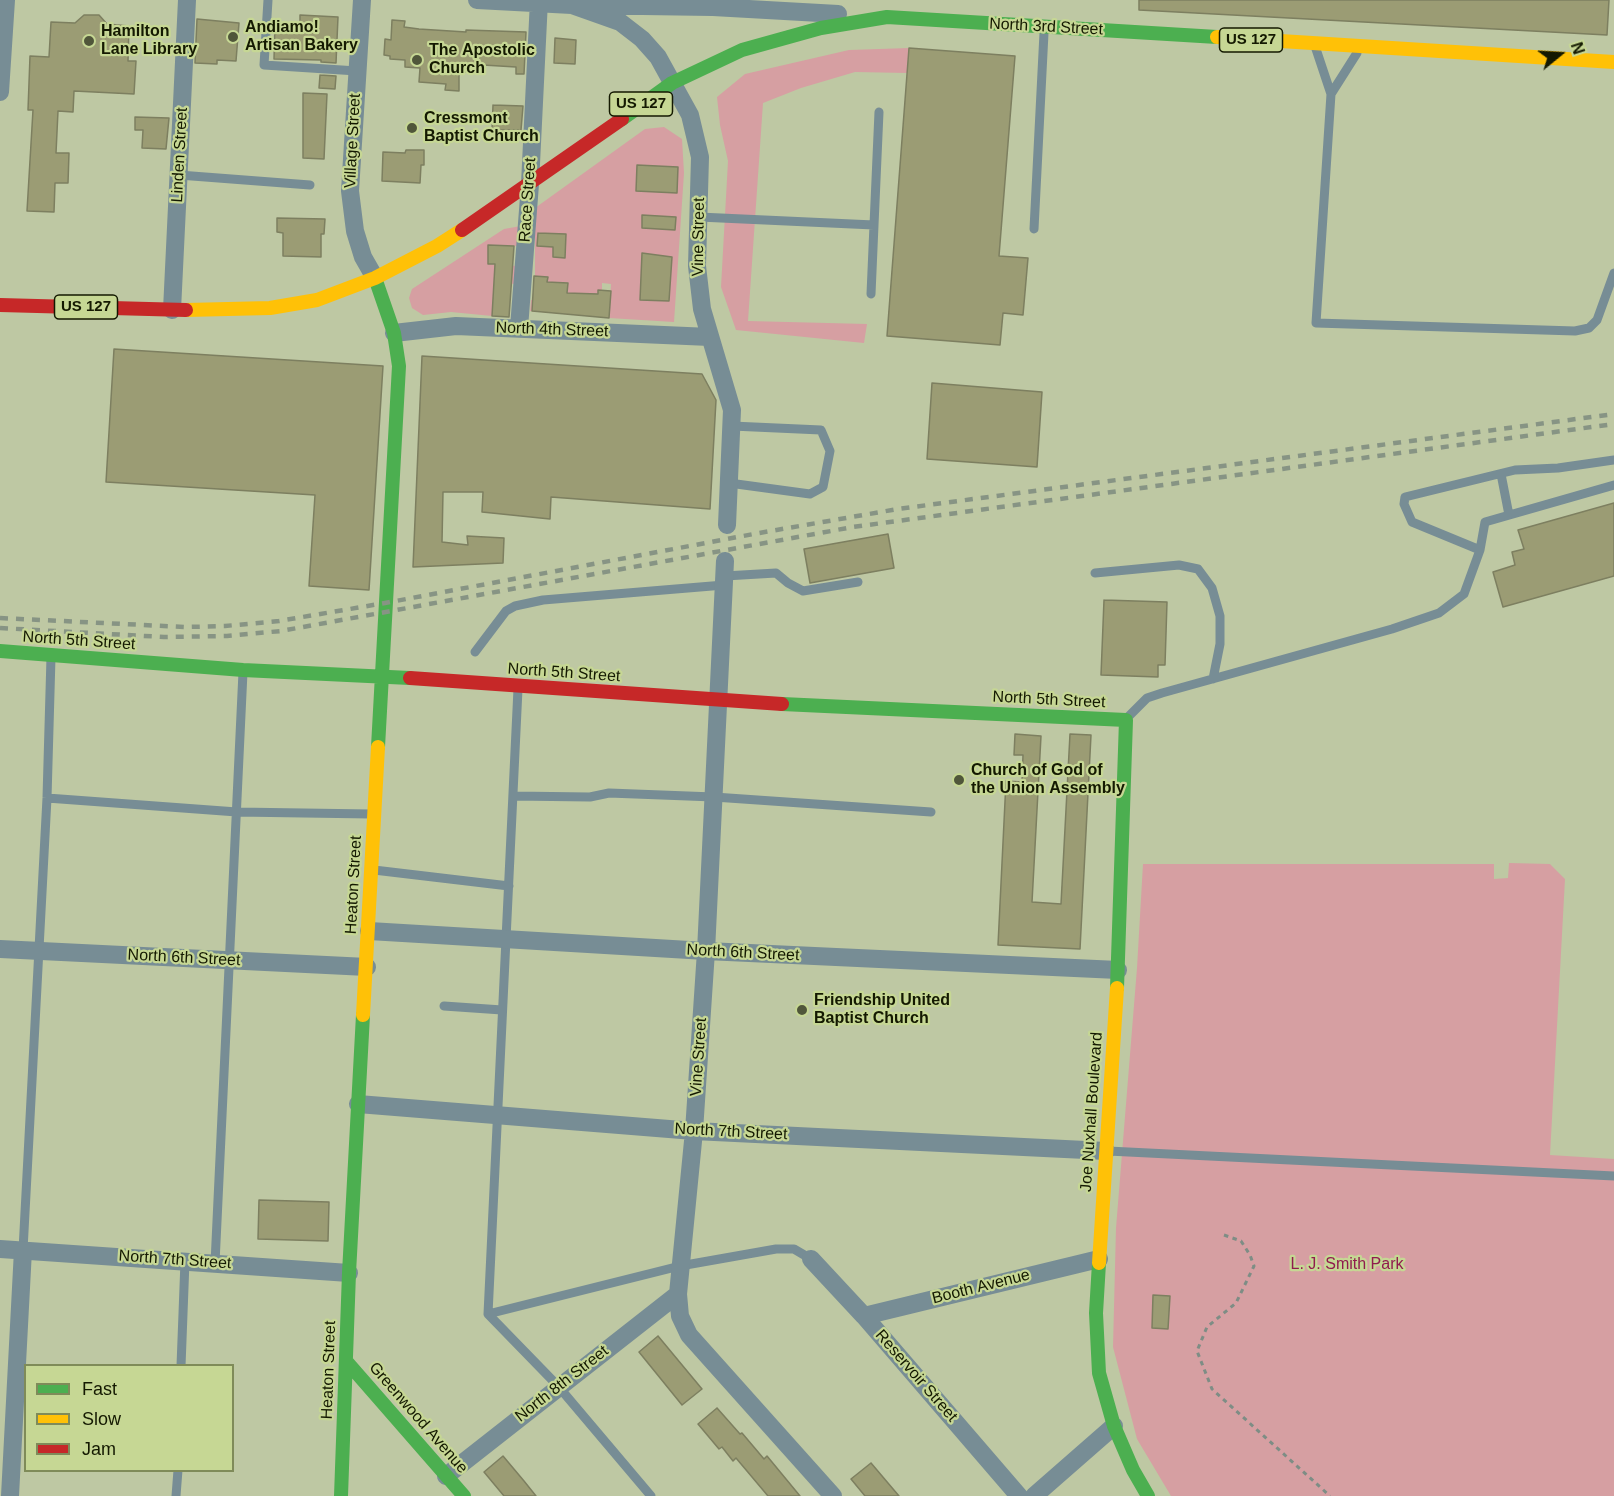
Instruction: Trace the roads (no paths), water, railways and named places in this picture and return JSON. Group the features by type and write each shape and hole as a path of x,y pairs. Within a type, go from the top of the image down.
{"main road":[{"name":"US 127","path":"0,305 172,309 270,308 317,300 375,279 437,246 530,184 672,82 742,50 821,28 887,17"},
{"name":"North 3rd Street","path":"887,17 1614,62"},
{"name":"Heaton Street","path":"341,1496 349,1273 399,366 394,333 375,279"},
{"name":"North 5th Street","path":"0,651 243,670 381,676 719,701 1126,720"},
{"name":"Joe Nuxhall Boulevard","path":"1126,720 1118,970 1096,1313 1099,1373 1114,1426 1133,1470 1149,1496"},
{"name":"Greenwood Avenue","path":"347,1362 464,1496"}],"street":[{"path":"0,92 6,0"},
{"name":"Linden Street","path":"172,309 187,0"},
{"name":"Village Street","path":"362,0 350,191 352,212 363,257 375,279"},
{"name":"North 3rd Street","path":"477,0 572,5 713,3 887,17"},
{"name":"Race Street","path":"519,328 530,184 539,2"},
{"name":"Vine Street","path":"572,5 620,22 642,39 658,57 690,115 700,156 697,266 702,309 732,410 727,525"},
{"name":"North 4th Street","path":"394,333 456,326 710,337"},
{"name":"Vine Street","path":"725,574 706,951 694,1131 678,1294 680,1316 689,1335 833,1496"},
{"name":"North 6th Street","path":"369,931 706,951 1118,970"},
{"name":"North 6th Street","path":"0,950 367,967"},
{"name":"North 7th Street","path":"358,1104 694,1131 1106,1150"},
{"name":"North 7th Street","path":"0,1249 349,1273"},
{"path":"10,1496 19,1450 23,1250"},
{"name":"Reservoir Street","path":"811,1259 864,1316 1019,1496"},
{"name":"Booth Avenue","path":"864,1316 1099,1259"},
{"name":"North 8th Street","path":"446,1476 678,1294"},
{"path":"1034,1496 1114,1426"}],"lane":[{"path":"268,0 264,65 357,71"},
{"path":"1034,229 1044,27"},
{"path":"1315,43 1331,94 1316,324 1575,332 1589,328 1597,320 1614,273"},
{"path":"1331,94 1361,46"},
{"path":"871,294 879,112"},
{"path":"179,175 310,185"},
{"path":"699,217 874,225"},
{"path":"729,483 810,494 823,487 830,451 822,430 732,426"},
{"path":"1480,550 1412,522 1404,504 1405,497 1515,470 1558,468 1614,460"},
{"path":"1501,474 1509,515"},
{"path":"1126,720 1147,698 1392,629 1439,613 1464,594 1480,550 1485,522 1614,485"},
{"path":"1095,573 1179,565 1198,569 1212,588 1220,616 1220,644 1212,679"},
{"path":"475,652 506,611 514,606 543,600 725,574 776,573 788,584 803,591 858,582"},
{"path":"23,1250 40,951 51,655"},
{"path":"215,1263 243,670"},
{"path":"518,686 488,1314 558,1386 651,1496"},
{"path":"513,796 590,798 609,793 714,797 931,812"},
{"path":"47,798 237,812 374,814"},
{"path":"372,870 509,886"},
{"path":"444,1006 502,1010"},
{"path":"1106,1150 1614,1176"},
{"path":"488,1314 680,1266 776,1249 794,1249 811,1259"},
{"path":"181,1364 185,1261"},
{"path":"176,1496 178,1472"}],"railway":[{"path":"0,618 185,627 279,621 898,509 1614,414"},
{"path":"0,628 164,637 227,636 281,631 853,527 1614,424"}],"place":[{"name":"Andiamo! Artisan Bakery","path":"233,37"},
{"name":"Hamilton Lane Library","path":"89,41"},
{"name":"The Apostolic Church","path":"417,60"},
{"name":"Cressmont Baptist Church","path":"412,128"},
{"name":"Church of God of the Union Assembly","path":"959,780"},
{"name":"Friendship United Baptist Church","path":"802,1010"}],"park label":[{"name":"L. J. Smith Park","path":"1347,1265"}]}
